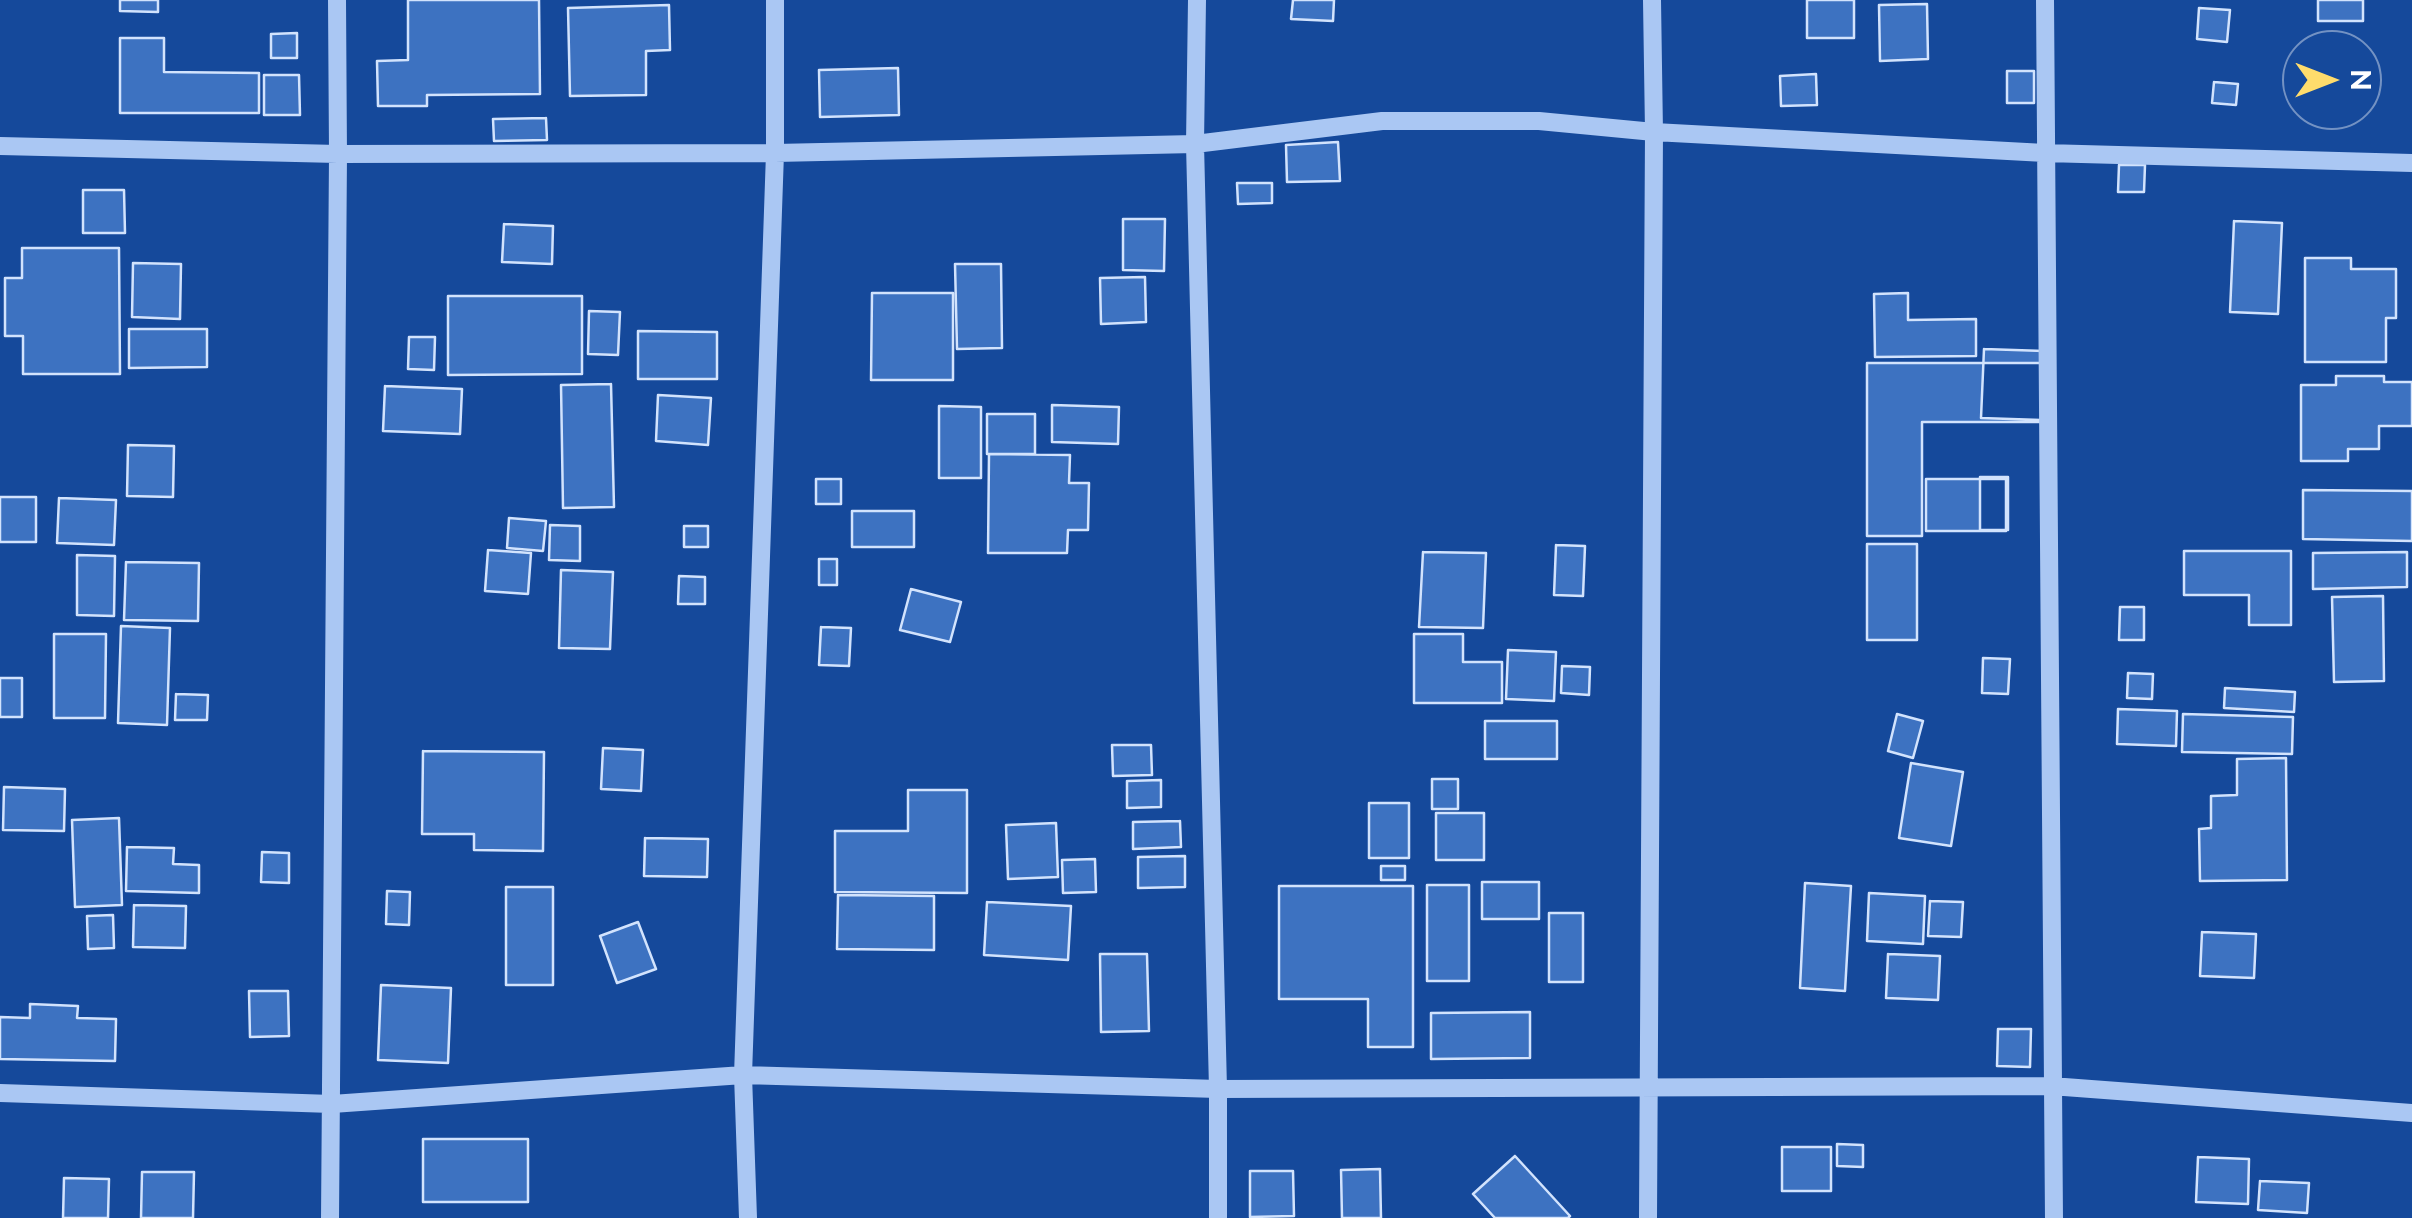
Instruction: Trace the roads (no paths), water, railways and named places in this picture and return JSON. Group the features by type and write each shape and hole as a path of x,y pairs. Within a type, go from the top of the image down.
{"street":[{"path":"330,1218 337,0"},
{"path":"748,1218 743,1075 775,154 775,0"},
{"path":"1196,0 1195,144 1218,1218"},
{"path":"1648,1218 1652,0"},
{"path":"2045,0 2054,1218"},
{"path":"0,146 338,154 775,154 1195,144 1382,120 1539,120 1654,132 2045,154 2412,163"},
{"path":"0,1094 332,1104 743,1075 1218,1089 2052,1086 2412,1114"}]}
